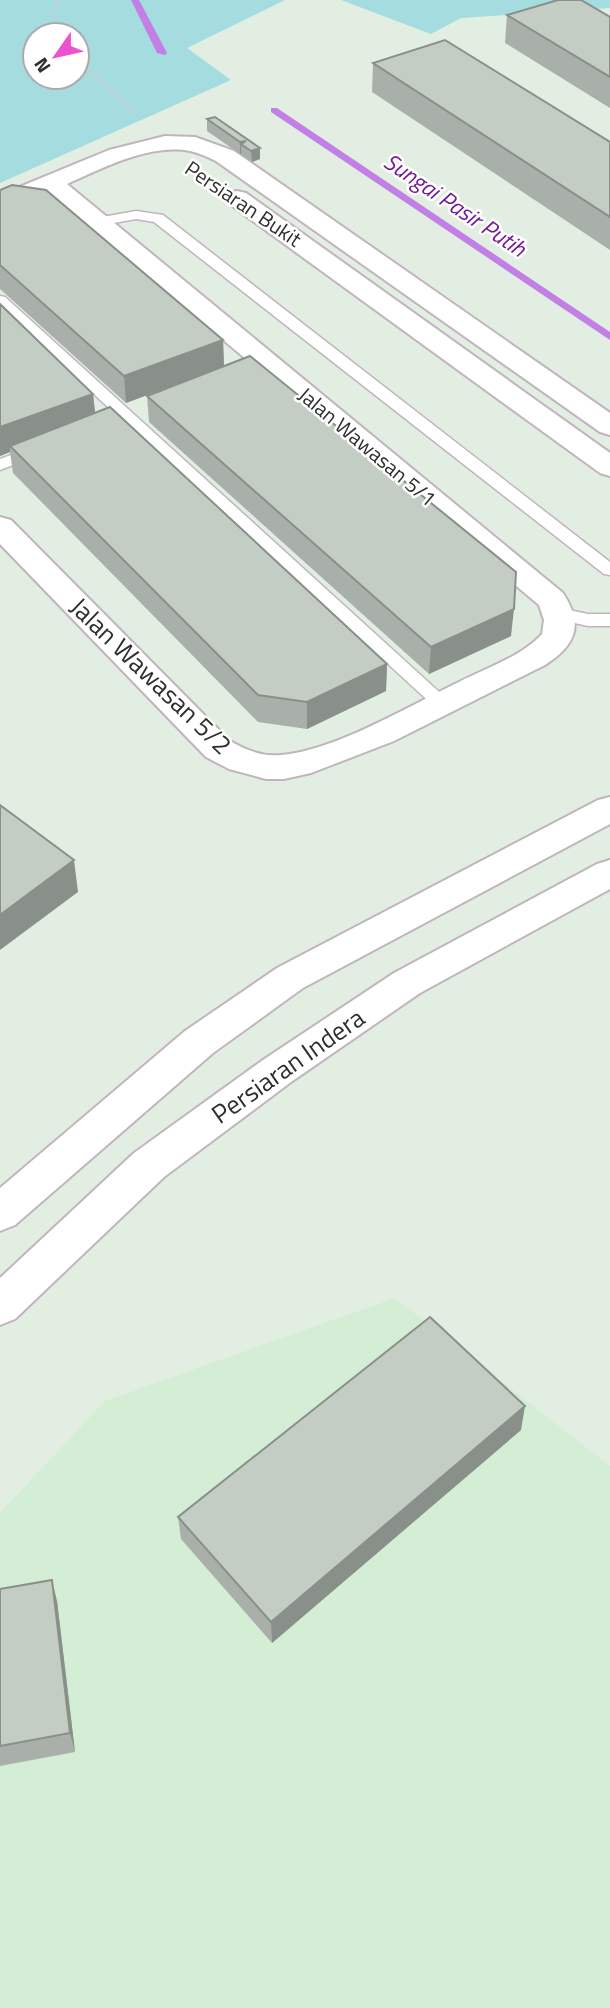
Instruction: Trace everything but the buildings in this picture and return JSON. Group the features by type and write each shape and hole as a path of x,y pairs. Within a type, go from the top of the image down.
{"street":[{"name":"Persiaran Bukit","path":"86,169 118,156 164,144 182,142 205,146 225,156 610,426"},
{"name":"Persiaran Bukit","path":"86,169 147,156 172,158 212,179 610,467"},
{"path":"0,204 86,169"},
{"name":"Jalan Wawasan 5/1","path":"51,183 260,366 552,600 559,614"},
{"name":"Jalan Wawasan 5/2","path":"0,526 218,749 240,762 280,767 314,761 442,704"},
{"path":"442,704 542,651 555,640 561,627 559,614"},
{"path":"0,1213 199,1042 290,978 610,809"},
{"name":"Persiaran Indera","path":"0,1306 149,1165 277,1071 407,983 610,873"}],"lane":[{"path":"97,222 136,215 158,218 610,570"},
{"path":"0,300 442,704"},
{"path":"0,465 51,445"},
{"path":"559,614 589,620 610,620"}],"path":[{"path":"55,21 52,13 58,0"},
{"path":"91,75 130,105 164,144"}],"shaded area":[{"path":"0,0 285,0 187,48 231,80 0,183"},
{"path":"341,0 610,0 610,8 461,18 431,34"},
{"path":"395,1298 610,1466 610,2008 0,2008 0,1513 105,1401"}],"waterway":[{"name":"Sungai Pasir Putih","path":"135,0 162,53"},
{"name":"Sungai Pasir Putih","path":"274,110 610,337"}]}
